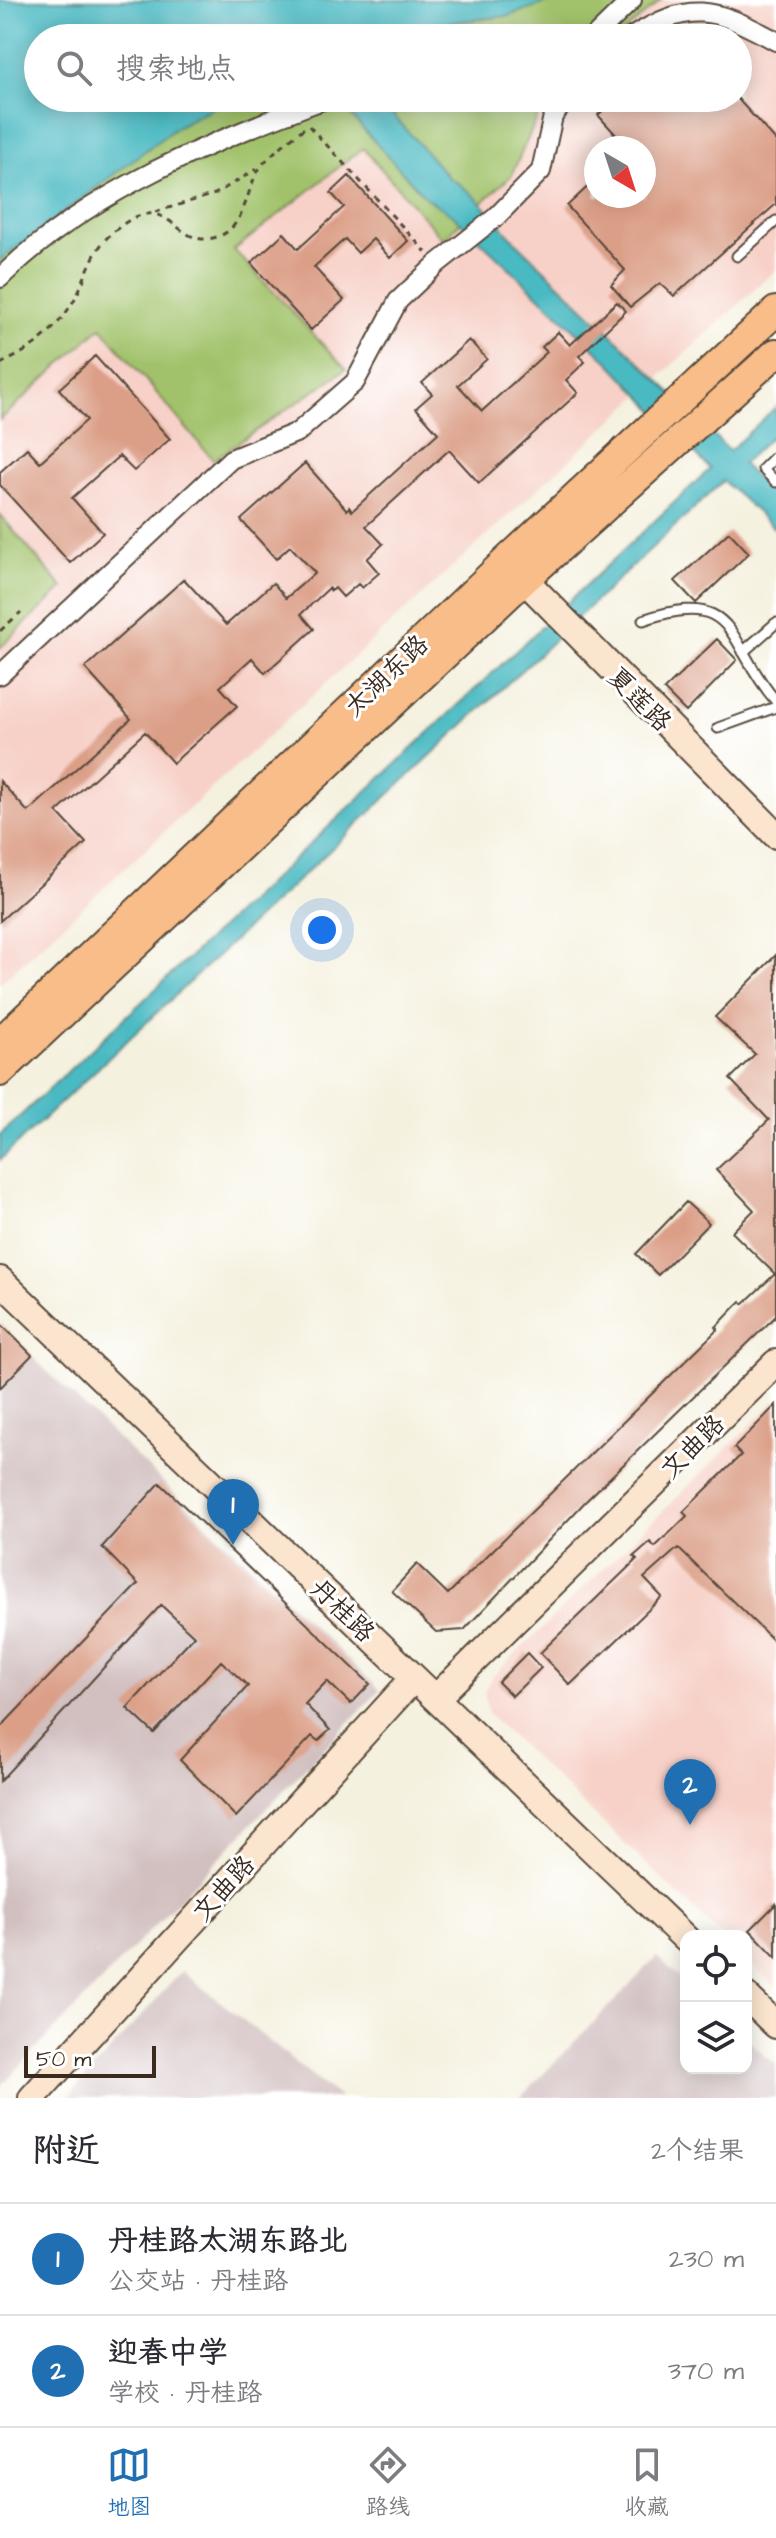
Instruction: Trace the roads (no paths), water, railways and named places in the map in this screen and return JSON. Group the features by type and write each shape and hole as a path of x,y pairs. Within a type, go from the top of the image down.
{"main road":[{"name":"太湖东路","path":"0,1072 515,571 659,418 776,311"},
{"name":"太湖东路","path":"0,1042 515,571 681,442 776,353"}],"street":[{"path":"607,24 632,0"},
{"path":"646,24 661,11 682,4 699,3 742,24"},
{"path":"752,29 776,41"},
{"path":"0,278 28,251 123,190 180,161 292,112"},
{"path":"0,675 231,459 298,432 355,382 398,301 437,264 496,217 541,171 556,112"},
{"name":"夏莲路","path":"515,571 776,835"},
{"name":"丹桂路","path":"0,1280 680,1933"},
{"name":"文曲路","path":"436,1698 776,1363"},
{"name":"文曲路","path":"32,2098 414,1678"},
{"path":"752,2002 776,2025"}],"lane":[{"path":"737,256 776,221"},
{"path":"776,456 763,469 776,482"},
{"path":"643,620 668,612 704,609 726,623 759,682 776,701"},
{"path":"743,652 776,623"},
{"path":"718,728 776,707"}],"water":[{"path":"0,0 554,0 508,16 436,24 24,24 24,112 204,112 178,126 0,260"},
{"path":"348,112 390,112 449,178 479,201 523,249 729,451 776,407 776,432 742,464 776,497 776,530 723,481 0,1160 0,1135 710,469 610,363 453,215 426,198"}],"place":[{"name":"丹桂路太湖东路北","path":"233,1545"},
{"name":"迎春中学","path":"690,1825"}]}
